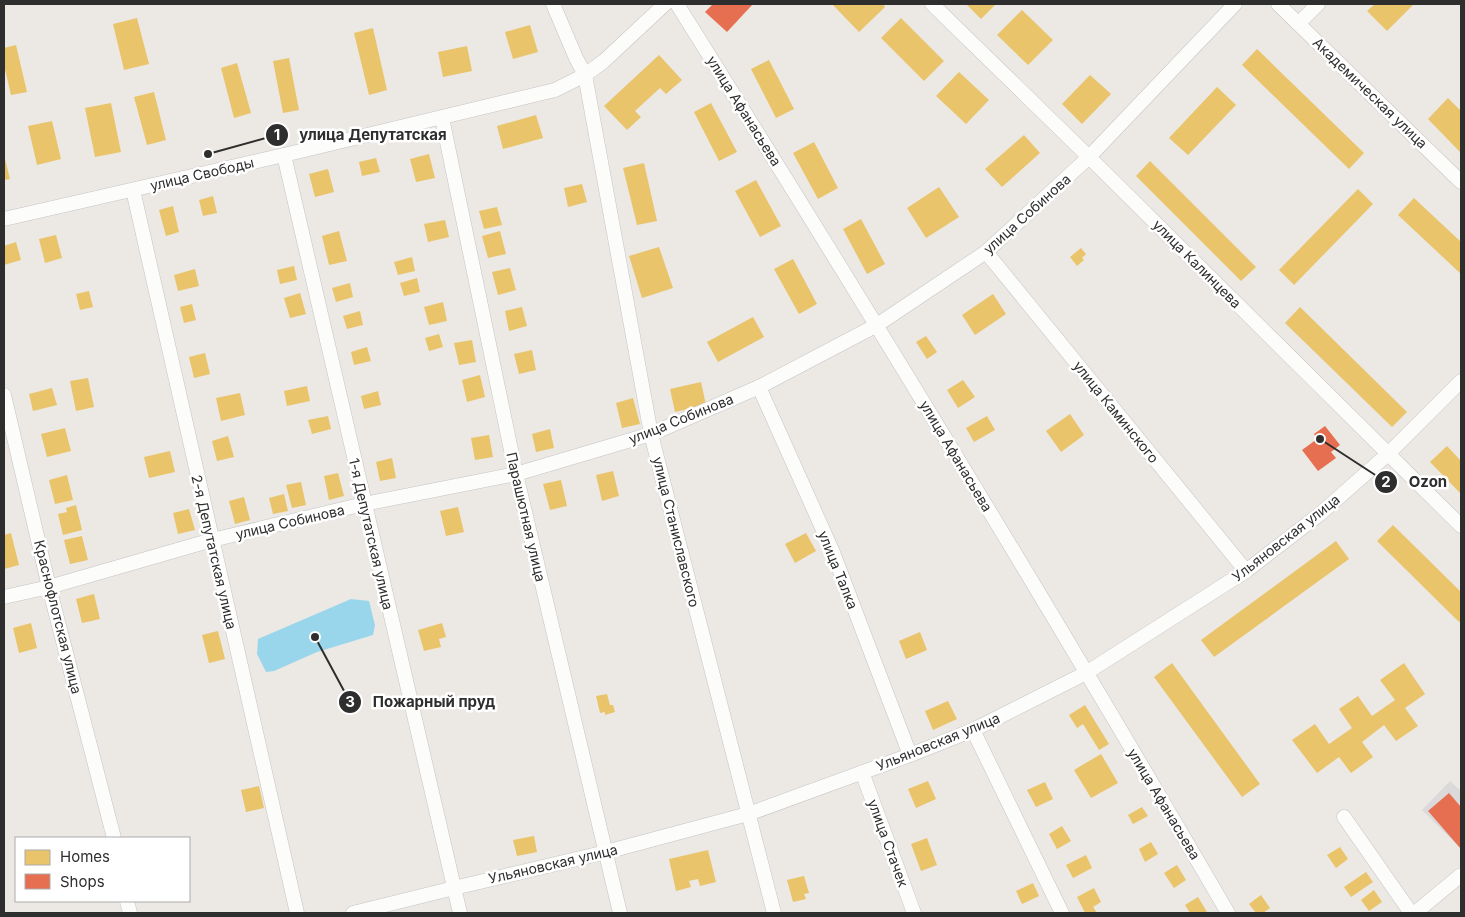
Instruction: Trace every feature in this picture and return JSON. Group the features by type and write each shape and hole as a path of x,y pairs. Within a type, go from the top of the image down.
{"street":[{"name":"улица Станиславского","path":"553,4 585,75 651,434 774,913"},
{"name":"улица Свободы","path":"4,219 284,155 555,90 585,75 604,61 666,4"},
{"name":"улица Афанасьева","path":"677,4 877,325 1086,672 1228,913"},
{"name":"улица Калинцева","path":"932,4 1089,156 1461,526"},
{"name":"улица Собинова","path":"4,597 50,587 212,540 364,504 516,474 651,434 759,387 877,325 986,252 1089,156 1235,4"},
{"name":"Академическая улица","path":"1278,4 1461,182"},
{"path":"1299,24 1318,4"},
{"name":"Парашютная улица","path":"442,118 516,474 620,913"},
{"name":"1-я Депутатская улица","path":"284,155 460,913"},
{"name":"2-я Депутатская улица","path":"133,190 297,913"},
{"name":"улица Каминского","path":"986,252 1246,571"},
{"name":"Ульяновская улица","path":"353,913 606,852 748,814 973,730 1086,672 1246,571 1320,514 1389,454 1461,381"},
{"name":"улица Талка","path":"759,387 832,550 910,755"},
{"name":"Краснофлотская улица","path":"4,395 50,587 114,837"},
{"path":"973,730 1062,913"},
{"name":"улица Стачек","path":"862,772 914,913"},
{"path":"1344,818 1410,913"},
{"path":"1416,913 1461,875"}],"shaded area":[{"path":"1450,781 1461,791 1461,849 1422,810"}],"water":[{"path":"351,599 369,601 375,625 373,635 317,652 274,671 266,672 257,654 258,639"}],"building: Homes":[{"path":"832,4 883,4 885,7 859,32"},
{"path":"966,4 996,4 981,19"},
{"path":"1375,4 1414,4 1387,31 1367,11"},
{"path":"1022,10 1053,40 1028,65 997,35"},
{"path":"137,18 149,64 124,70 113,24"},
{"path":"901,18 944,61 924,81 881,38"},
{"path":"530,25 538,52 513,59 505,32"},
{"path":"373,28 387,90 369,95 354,33"},
{"path":"16,45 27,92 11,95 4,65 4,48"},
{"path":"467,46 472,71 443,77 438,52"},
{"path":"1257,49 1364,153 1349,169 1242,65"},
{"path":"659,55 682,80 666,94 660,88 635,111 641,117 627,130 604,106"},
{"path":"289,58 299,110 283,113 273,61"},
{"path":"769,60 794,109 776,118 751,69"},
{"path":"237,63 251,113 234,118 221,68"},
{"path":"959,72 989,100 966,124 936,96"},
{"path":"1090,75 1111,94 1082,124 1062,104"},
{"path":"1217,87 1236,105 1188,155 1169,138"},
{"path":"154,92 166,140 147,145 134,97"},
{"path":"1448,98 1461,111 1461,153 1428,119"},
{"path":"111,103 121,152 95,157 85,108"},
{"path":"711,103 737,152 719,161 694,112"},
{"path":"536,115 543,138 503,149 497,126"},
{"path":"52,121 61,159 37,165 28,126"},
{"path":"1024,135 1040,153 1002,187 985,169"},
{"path":"814,142 838,188 818,199 793,153"},
{"path":"429,154 435,178 416,182 410,159"},
{"path":"4,155 10,179 4,180"},
{"path":"376,158 380,172 362,176 359,162"},
{"path":"1150,161 1256,267 1241,281 1136,176"},
{"path":"644,163 657,221 637,225 623,168"},
{"path":"328,169 334,192 315,197 309,174"},
{"path":"756,180 781,226 760,237 735,191"},
{"path":"582,184 587,202 568,207 564,188"},
{"path":"939,187 959,217 926,238 907,208"},
{"path":"1358,189 1373,204 1294,285 1279,270"},
{"path":"213,196 217,213 203,216 199,200"},
{"path":"1414,198 1461,242 1461,274 1398,215"},
{"path":"173,206 179,232 166,236 159,210"},
{"path":"497,207 502,225 484,229 479,211"},
{"path":"861,219 885,264 867,274 843,229"},
{"path":"445,220 449,237 428,242 424,224"},
{"path":"339,231 347,261 329,265 322,236"},
{"path":"500,231 506,254 488,258 482,236"},
{"path":"56,235 62,258 45,263 39,239"},
{"path":"16,242 21,260 4,265 4,246"},
{"path":"659,247 673,288 642,298 629,256"},
{"path":"1081,248 1086,254 1082,258 1084,260 1077,266 1070,257"},
{"path":"412,257 415,271 398,275 394,262"},
{"path":"793,259 817,304 799,314 774,269"},
{"path":"294,266 297,280 280,284 277,270"},
{"path":"510,268 516,290 498,295 492,272"},
{"path":"195,269 199,286 178,291 174,275"},
{"path":"417,278 420,292 404,296 400,283"},
{"path":"350,283 353,297 336,302 332,288"},
{"path":"89,291 93,307 80,310 76,294"},
{"path":"300,293 306,314 290,318 284,298"},
{"path":"993,294 1006,314 975,335 962,315"},
{"path":"443,302 447,321 429,325 424,307"},
{"path":"192,304 196,320 184,323 180,307"},
{"path":"522,307 527,326 509,331 505,311"},
{"path":"1300,307 1407,412 1392,427 1285,323"},
{"path":"360,311 363,325 347,329 343,316"},
{"path":"753,317 764,337 718,362 707,342"},
{"path":"439,334 443,347 429,351 425,338"},
{"path":"926,336 937,352 927,359 916,342"},
{"path":"472,340 476,362 459,365 454,343"},
{"path":"367,347 371,361 354,365 351,352"},
{"path":"532,350 536,370 519,374 514,354"},
{"path":"205,353 210,374 194,378 189,357"},
{"path":"480,375 485,397 467,402 462,380"},
{"path":"88,378 94,407 76,411 70,381"},
{"path":"963,380 975,397 958,408 947,390"},
{"path":"701,382 706,405 675,412 670,389"},
{"path":"307,386 310,401 287,406 284,391"},
{"path":"52,388 57,405 33,411 29,394"},
{"path":"378,391 381,405 364,409 361,396"},
{"path":"240,393 245,415 221,421 216,398"},
{"path":"633,398 640,424 622,428 616,403"},
{"path":"1070,414 1084,435 1061,452 1046,431"},
{"path":"328,416 331,429 312,434 308,420"},
{"path":"987,416 995,430 974,442 966,428"},
{"path":"65,428 71,451 47,457 41,434"},
{"path":"550,429 554,448 536,452 532,434"},
{"path":"489,435 493,457 475,460 471,438"},
{"path":"228,436 234,457 217,461 212,441"},
{"path":"1447,446 1461,461 1461,494 1430,462"},
{"path":"170,451 175,472 149,478 144,457"},
{"path":"392,458 396,478 380,481 376,462"},
{"path":"613,471 619,496 602,501 596,475"},
{"path":"338,473 344,496 329,500 324,476"},
{"path":"67,475 73,500 55,504 49,480"},
{"path":"561,480 567,506 550,510 543,484"},
{"path":"301,482 306,505 292,508 286,485"},
{"path":"284,494 288,511 273,514 269,498"},
{"path":"244,497 250,520 235,524 229,501"},
{"path":"76,505 82,530 63,535 58,514 67,512 66,508"},
{"path":"458,507 464,532 446,536 440,511"},
{"path":"189,509 195,530 178,534 173,513"},
{"path":"1393,525 1461,592 1461,620 1459,622 1377,541"},
{"path":"11,533 19,565 4,569 4,535"},
{"path":"806,533 816,551 795,563 785,544"},
{"path":"82,536 88,560 70,564 64,540"},
{"path":"1336,541 1349,559 1214,657 1201,640"},
{"path":"94,594 100,619 82,623 76,599"},
{"path":"31,623 37,648 19,653 13,628"},
{"path":"442,623 446,637 439,639 441,647 424,651 418,630"},
{"path":"218,631 225,659 209,663 202,635"},
{"path":"920,632 927,650 906,659 899,641"},
{"path":"1172,663 1260,784 1242,797 1154,677"},
{"path":"1404,663 1425,694 1405,708 1418,726 1396,741 1384,725 1362,742 1373,757 1351,773 1339,757 1317,773 1292,740 1315,724 1329,744 1352,728 1339,709 1358,696 1372,716 1395,700 1380,680"},
{"path":"607,694 610,705 613,705 615,712 605,715 605,712 600,713 596,696"},
{"path":"948,701 957,719 933,730 925,711"},
{"path":"1085,705 1109,744 1099,750 1083,724 1077,728 1069,715"},
{"path":"1101,754 1118,783 1091,798 1074,770"},
{"path":"928,781 936,799 916,808 908,789"},
{"path":"1045,782 1053,799 1036,807 1027,790"},
{"path":"259,786 264,808 246,812 241,790"},
{"path":"1142,807 1148,816 1133,824 1128,815"},
{"path":"1062,826 1071,841 1057,849 1049,834"},
{"path":"534,836 537,852 517,856 513,840"},
{"path":"927,838 937,865 921,871 911,844"},
{"path":"1151,842 1158,854 1145,862 1139,849"},
{"path":"1340,847 1348,859 1336,868 1327,855"},
{"path":"708,850 716,882 700,886 698,879 689,881 691,887 676,891 669,859"},
{"path":"1086,855 1092,868 1073,878 1066,865"},
{"path":"1177,865 1186,880 1174,888 1164,873"},
{"path":"1366,872 1373,882 1351,897 1344,887"},
{"path":"804,876 809,893 804,894 806,899 793,902 787,880"},
{"path":"1033,883 1039,896 1022,904 1016,891"},
{"path":"1094,888 1101,902 1093,907 1097,913 1085,913 1077,897"},
{"path":"1374,890 1382,902 1369,911 1361,900"},
{"path":"1261,895 1270,908 1263,913 1256,913 1249,904"},
{"path":"1198,897 1207,912 1190,913 1185,905"}],"building: Shops":[{"path":"713,4 753,4 727,32 705,12"},
{"path":"1325,426 1340,445 1331,452 1336,458 1318,471 1302,450 1317,439 1314,434"},
{"path":"1449,793 1461,807 1461,849 1428,811"}],"place":[{"name":"улица Депутатская","path":"208,154"},
{"name":"Ozon","path":"1320,439"},
{"name":"Пожарный пруд","path":"315,637"}]}
